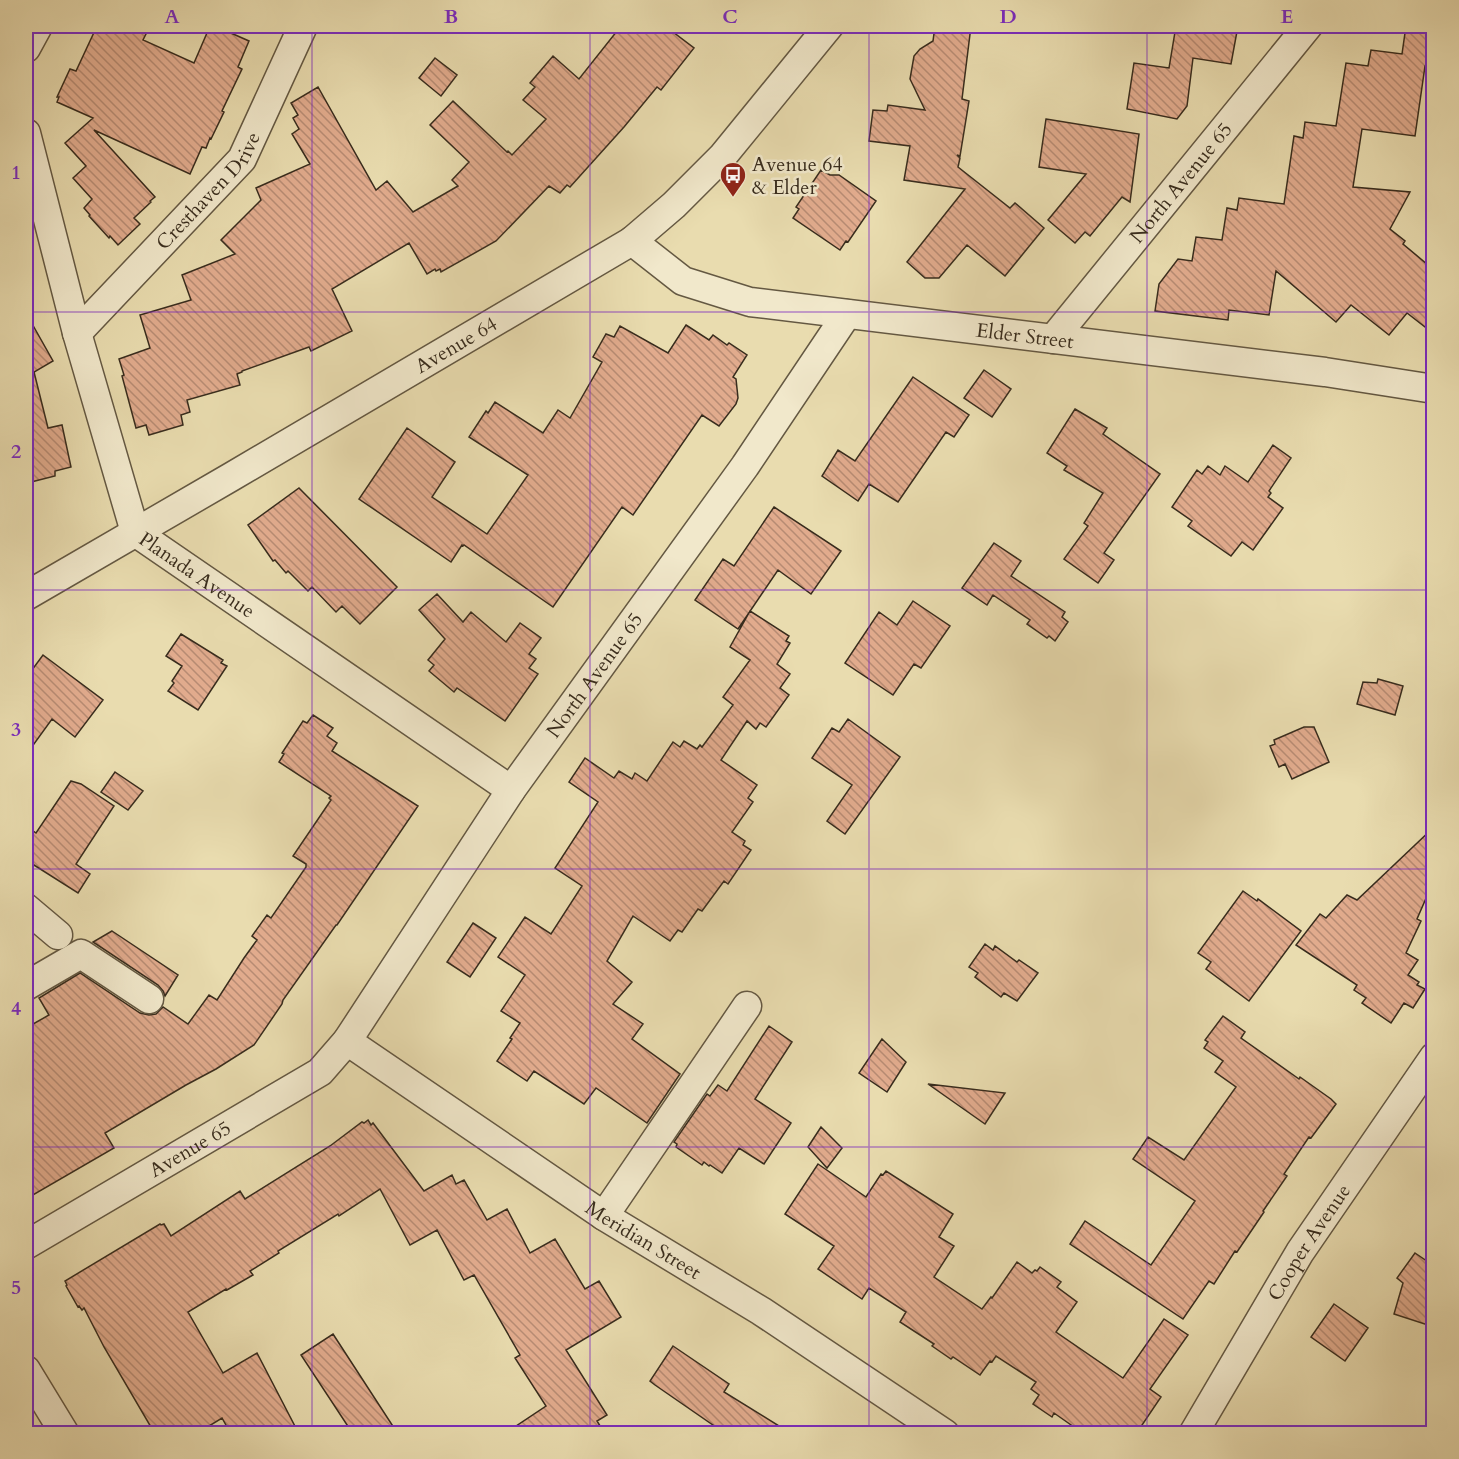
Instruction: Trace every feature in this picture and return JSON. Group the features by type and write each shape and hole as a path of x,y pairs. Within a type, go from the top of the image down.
{"street":[{"path":"26,48 38,26"},
{"name":"Cresthaven Drive","path":"77,333 242,159 303,26"},
{"name":"Avenue 64","path":"26,596 632,241 674,205 722,157 829,26"},
{"name":"North Avenue 65","path":"1053,339 1308,26"},
{"name":"Planada Avenue","path":"26,133 77,333 135,532 511,790"},
{"name":"Elder Street","path":"632,241 683,281 750,302 1325,372 1434,389"},
{"name":"North Avenue 65","path":"347,1041 511,790 745,466 847,314"},
{"path":"26,908 58,935"},
{"path":"26,986 81,954 149,999"},
{"path":"604,1216 747,1006"},
{"name":"Meridian Street","path":"347,1041 604,1216 761,1311 945,1434"},
{"name":"Avenue 65","path":"26,1245 320,1072 347,1041"},
{"name":"Cooper Avenue","path":"1192,1434 1300,1252 1434,1057"},
{"path":"26,1370 66,1434"}],"building":[{"path":"97,26 150,26 143,40 194,63 210,26 249,41 238,67 242,69 222,111 224,112 206,148 202,147 190,174 94,130 155,197 134,218 140,224 118,245 110,236 109,238 84,208 92,199 73,178 86,166 65,143 93,118 57,102 59,97 57,97 70,69 76,71"},
{"path":"621,26 665,26 694,48 661,90 657,87 570,187 567,185 560,193 549,186 496,241 441,272 440,269 436,271 435,269 427,274 409,243 332,289 352,331 311,351 309,347 242,371 237,374 240,385 187,400 190,412 181,415 183,425 149,435 146,425 136,428 119,359 150,348 140,315 191,300 182,275 235,254 221,240 261,200 256,188 310,164 292,134 299,129 293,118 298,115 291,103 318,87 376,190 387,181 413,212 458,186 452,180 469,162 430,125 453,101 512,155 546,119 523,100 535,87 530,83 553,56 579,79"},
{"path":"935,26 971,26 962,99 969,101 960,156 957,155 960,158 958,167 1010,208 1015,203 1044,228 1005,276 967,245 939,278 925,278 907,262 965,189 904,180 910,146 869,141 873,110 887,111 888,105 925,110 910,79 914,56 933,41"},
{"path":"1176,26 1238,26 1231,64 1193,58 1187,106 1177,119 1127,109 1134,63 1169,68"},
{"path":"1406,26 1434,26 1434,67 1425,66 1415,136 1362,129 1353,187 1410,192 1390,229 1405,241 1403,244 1434,270 1434,334 1407,313 1389,335 1351,305 1336,322 1276,271 1269,315 1229,310 1228,320 1155,311 1159,284 1178,259 1192,261 1196,237 1222,240 1227,208 1237,210 1239,198 1284,204 1294,136 1303,138 1305,122 1336,126 1346,63 1368,66 1371,50 1402,54"},
{"path":"435,58 457,75 441,96 419,78"},
{"path":"1046,119 1139,134 1130,202 1122,197 1090,236 1085,232 1075,243 1048,220 1086,174 1039,167"},
{"path":"821,170 830,175 839,175 876,201 840,250 793,218 799,209 796,207"},
{"path":"26,313 53,361 34,372 48,428 62,425 71,467 55,471 55,476 31,482 26,456"},
{"path":"686,325 709,340 713,335 747,355 733,377 736,379 738,398 736,404 719,426 702,415 633,515 622,507 553,607 464,545 451,562 359,499 407,428 455,462 432,497 487,534 528,475 469,437 486,411 488,413 495,402 543,433 558,410 570,418 602,362 593,357 606,334 614,337 620,326 668,353"},
{"path":"984,370 1011,389 992,417 964,398"},
{"path":"913,377 969,415 954,437 946,432 898,502 869,484 858,501 822,476 838,450 855,461"},
{"path":"1075,409 1107,428 1103,434 1160,474 1104,553 1114,560 1098,583 1064,559 1088,526 1084,523 1103,493 1064,470 1067,466 1047,453"},
{"path":"1273,445 1291,458 1269,491 1271,493 1268,497 1283,508 1253,550 1242,542 1231,556 1188,526 1192,521 1172,507 1197,470 1202,474 1208,466 1220,475 1225,466 1248,482"},
{"path":"299,488 397,587 360,624 342,606 336,612 312,587 308,591 288,571 286,573 275,560 273,561 248,525"},
{"path":"774,507 841,551 811,594 778,570 738,629 695,600 723,559 734,566"},
{"path":"994,543 1021,561 1011,576 1065,612 1062,617 1068,622 1055,641 1027,624 1030,620 993,595 987,605 962,588"},
{"path":"437,594 463,622 471,612 506,642 520,623 541,638 529,654 536,659 529,668 538,674 505,721 457,688 454,692 429,671 434,665 428,660 445,639 419,610"},
{"path":"913,601 950,626 921,668 914,664 893,695 845,663 879,612 897,625"},
{"path":"750,611 789,636 786,641 790,643 777,664 790,674 780,688 789,695 766,727 760,723 756,729 747,721 721,760 757,785 748,798 753,802 732,832 745,841 743,845 751,850 728,884 724,881 702,911 698,909 682,932 678,930 670,941 633,916 607,961 632,982 613,1004 643,1024 632,1039 680,1074 647,1123 596,1088 584,1104 534,1071 527,1081 497,1061 520,1023 501,1011 525,975 498,957 525,917 551,934 582,886 555,868 598,802 569,782 585,758 614,778 619,771 632,779 635,773 647,781 673,742 680,747 684,741 697,749 700,745 702,747 733,705 723,697 750,660 730,647"},
{"path":"181,634 223,660 221,663 227,666 198,710 168,691 182,666 166,656"},
{"path":"43,655 103,700 75,737 52,719 26,755 26,678"},
{"path":"1378,679 1403,686 1395,715 1357,704 1363,682 1377,683"},
{"path":"313,715 333,728 327,736 337,743 332,751 418,806 254,1045 105,1133 114,1148 26,1199 26,1028 49,1015 39,998 80,973 140,1013 156,1014 163,1007 188,1024 209,995 217,1000 257,940 252,936 267,915 271,918 306,867 306,864 293,856 331,800 329,798 331,796 279,762 284,754 282,753 303,721 307,723"},
{"path":"848,719 900,757 845,834 827,821 852,785 812,758 832,728 839,732"},
{"path":"1304,727 1314,727 1329,762 1292,779 1285,764 1279,767 1270,746 1275,744 1274,740"},
{"path":"115,772 143,791 128,810 101,792"},
{"path":"71,781 81,784 114,806 76,864 90,874 78,893 26,860 26,826 36,833"},
{"path":"1434,827 1434,885 1417,919 1421,921 1406,953 1418,960 1408,975 1419,982 1417,985 1425,989 1413,1008 1404,1003 1391,1023 1362,1003 1366,998 1354,990 1357,985 1296,945 1320,914 1326,918 1347,895 1357,900"},
{"path":"1243,891 1257,901 1258,899 1301,931 1249,1001 1206,969 1211,962 1198,953"},
{"path":"473,923 496,938 470,977 447,962"},
{"path":"112,931 178,975 165,996 158,985 93,942"},
{"path":"985,944 993,950 995,946 1017,962 1019,960 1038,973 1017,1001 1004,993 1001,997 975,977 978,973 969,967"},
{"path":"1223,1016 1245,1032 1241,1038 1336,1104 1311,1138 1309,1137 1284,1174 1287,1176 1237,1252 1235,1251 1214,1284 1209,1281 1183,1319 1070,1244 1085,1221 1151,1265 1195,1201 1133,1159 1148,1137 1184,1160 1236,1087 1215,1072 1223,1061 1204,1048 1208,1042 1205,1040"},
{"path":"769,1026 792,1042 755,1099 791,1123 764,1164 739,1148 722,1173 704,1162 702,1165 676,1147 677,1144 674,1142 707,1094 710,1096 718,1085 727,1091"},
{"path":"882,1039 906,1062 887,1092 859,1073"},
{"path":"928,1084 1005,1093 985,1124"},
{"path":"368,1120 371,1125 373,1123 424,1191 452,1175 456,1184 464,1180 487,1220 507,1209 530,1253 555,1239 585,1289 599,1281 621,1317 566,1350 607,1415 597,1421 605,1434 504,1434 546,1406 515,1358 520,1355 474,1275 464,1280 437,1230 410,1245 380,1189 278,1251 279,1253 250,1271 253,1275 188,1312 223,1373 257,1353 299,1434 231,1434 222,1418 196,1434 155,1434 84,1308 82,1310 78,1307 65,1281 160,1224 164,1224 171,1236 240,1191 245,1199"},
{"path":"821,1127 842,1148 827,1168 808,1147"},
{"path":"818,1164 866,1197 881,1174 883,1175 886,1171 953,1214 939,1237 954,1246 934,1277 982,1309 1017,1262 1032,1273 1040,1267 1061,1282 1057,1287 1077,1302 1056,1332 1123,1378 1164,1319 1188,1335 1150,1389 1161,1397 1136,1434 1084,1434 1054,1413 1052,1417 1033,1404 1039,1395 1031,1389 1036,1382 996,1356 980,1375 953,1357 951,1359 932,1346 934,1344 900,1322 906,1312 869,1288 862,1299 818,1269 834,1246 785,1214"},
{"path":"1415,1253 1434,1266 1434,1327 1394,1314 1403,1283 1397,1278"},
{"path":"1334,1304 1368,1328 1345,1361 1311,1337"},
{"path":"333,1334 398,1434 353,1434 301,1355"},
{"path":"673,1346 729,1384 724,1392 792,1434 726,1434 655,1385 650,1381"}],"place":[{"name":"Avenue 64 & Elder","path":"733,198"}]}
